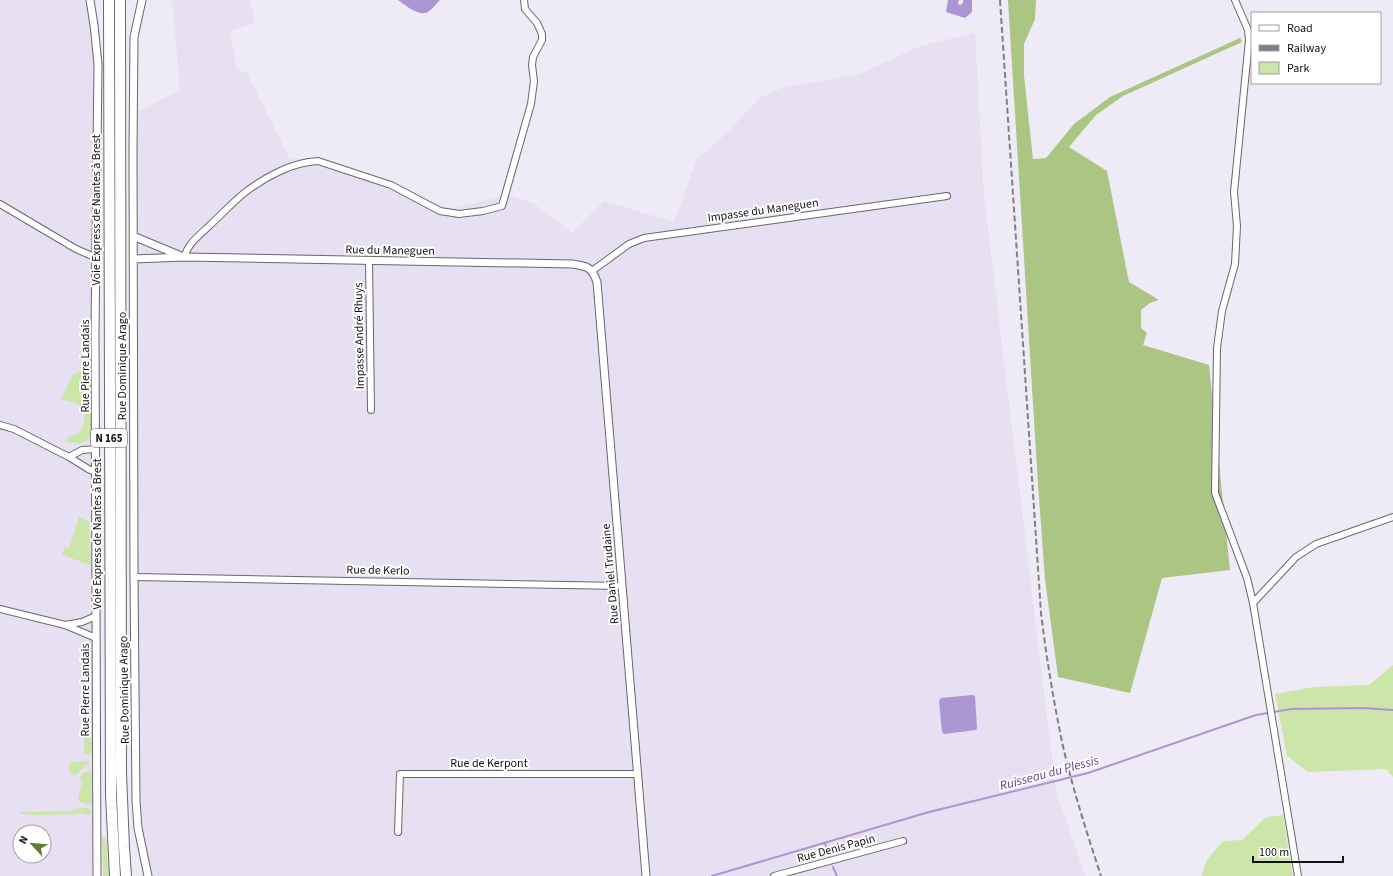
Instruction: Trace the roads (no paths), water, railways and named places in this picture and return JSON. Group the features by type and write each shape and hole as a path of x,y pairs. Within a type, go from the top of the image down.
{"highway":[{"name":"Voie Express de Nantes à Brest","path":"109,0 110,795 115,876"},
{"name":"Voie Express de Nantes à Brest","path":"120,0 121,774 126,876"}],"street":[{"name":"Rue Pierre Landais","path":"90,0 98,64 97,258 95,314 97,876"},
{"name":"Rue Dominique Arago","path":"142,0 134,37 134,577 138,828 148,876"},
{"path":"185,257 185,252 198,237 243,194 265,179 295,165 307,162 318,161 391,185 440,211 459,214 483,211 502,206 531,104 534,82 532,65 533,57 542,40 542,34 537,23 524,9 524,0"},
{"path":"1234,0 1248,30 1250,40 1234,192 1237,226 1235,264 1222,311 1217,348 1216,493 1247,578 1298,876"},
{"name":"Impasse du Maneguen","path":"592,271 629,244 644,238 947,196"},
{"path":"0,204 76,249 97,258"},
{"name":"Rue du Maneguen","path":"133,236 185,257"},
{"name":"Rue du Maneguen","path":"133,259 185,257 572,264 583,266 592,271"},
{"name":"Impasse André Rhuys","path":"369,261 371,410"},
{"name":"Rue Daniel Trudaine","path":"592,271 597,282 646,876"},
{"path":"0,425 14,429 69,457 90,470 96,471"},
{"path":"69,457 82,450 96,449"},
{"path":"1252,603 1296,557 1316,544 1393,518"},
{"name":"Rue de Kerlo","path":"134,577 622,586"},
{"path":"0,609 65,625 96,638"},
{"path":"65,625 82,622 96,616"},
{"name":"Rue de Kerpont","path":"398,832 400,774 638,774"},
{"name":"Rue Denis Papin","path":"774,876 903,841"}],"waterway":[{"name":"Ruisseau du Plessis","path":"712,876 929,812 1088,773 1256,715 1291,709 1362,708 1393,710"},
{"path":"825,843 829,856"},
{"path":"833,867 837,876"}],"railway":[{"path":"1000,0 1041,613 1052,691 1065,755 1079,807 1101,876"}]}
